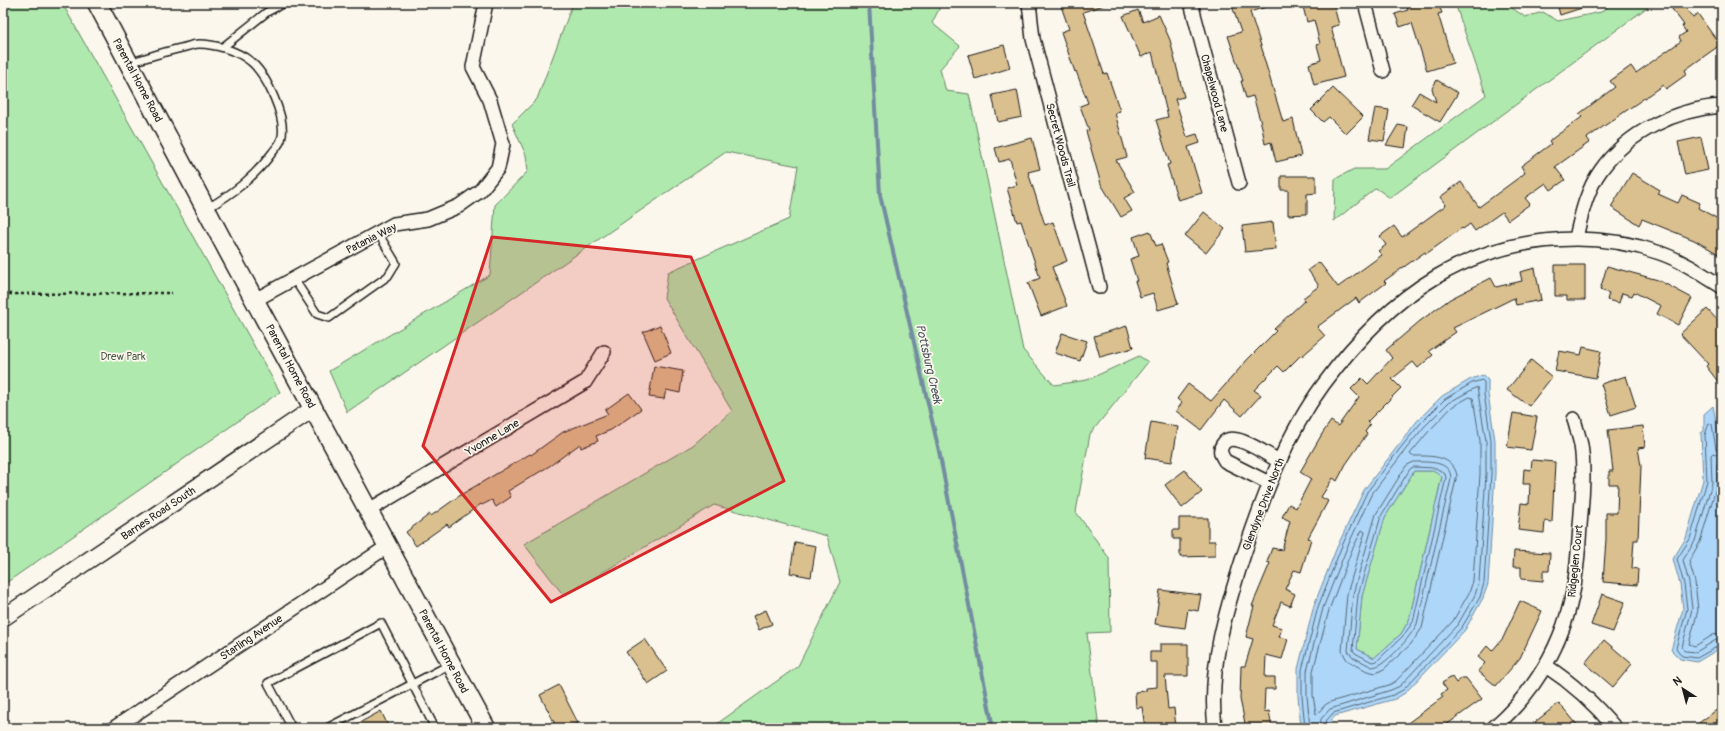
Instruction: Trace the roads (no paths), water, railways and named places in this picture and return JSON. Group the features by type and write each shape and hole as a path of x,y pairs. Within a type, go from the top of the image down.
{"main road":[{"name":"Parental Home Road","path":"97,3 206,209 486,728"}],"street":[{"name":"Patania Way","path":"255,300 394,224 428,219 458,206 480,191 498,168 504,144 490,100 473,67 486,3"},
{"name":"Secret Woods Trail","path":"1029,3 1033,39 1099,287"},
{"name":"Chapelwood Lane","path":"1191,3 1239,183"},
{"path":"1366,3 1384,71"},
{"path":"1576,238 1590,188 1601,170 1626,143 1657,123 1676,116 1722,106"},
{"name":"Glendyne Drive North","path":"1215,728 1214,696 1218,646 1225,611 1269,483 1305,413 1323,386 1363,338 1387,314 1412,293 1435,277 1456,266 1504,248 1535,241 1576,238 1607,240 1634,245 1684,264 1722,287"},
{"name":"Yvonne Lane","path":"369,510 585,382 604,352"},
{"name":"Barnes Road South","path":"3,618 314,408"},
{"name":"Ridgeglen Court","path":"1493,728 1513,710 1532,688 1546,666 1567,619 1577,571 1583,481 1581,445 1574,418"},
{"path":"1269,483 1226,462 1221,456 1220,449 1224,442 1230,439 1239,440 1279,461"},
{"name":"Starling Avenue","path":"114,728 388,546"},
{"path":"1546,666 1565,679 1590,701 1615,728"}],"lane":[{"path":"223,47 267,12 284,3"},
{"path":"129,63 198,44 223,47 251,61 266,80 278,104 282,128 281,140 268,159 246,182 231,194 206,209"},
{"path":"294,279 317,314 329,318 388,276 396,263 378,233"},
{"path":"292,728 268,683 381,623 435,728"},
{"path":"327,728 452,664"}],"water":[{"path":"1483,375 1488,380 1488,394 1495,440 1495,474 1488,584 1483,598 1465,630 1405,693 1395,699 1335,716 1329,723 1328,728 1301,728 1298,696 1298,669 1314,605 1337,547 1364,490 1417,421 1442,396 1471,379","holes":["1414,471 1435,471 1442,477 1409,620 1401,634 1374,658 1357,649 1362,596 1385,517"]},
{"path":"1713,406 1722,452 1722,647 1697,662 1680,659 1671,650 1683,609 1680,584 1673,559 1686,538 1703,480 1701,433 1704,431 1704,414"}],"waterway":[{"name":"Pottsburg Creek","path":"869,3 880,195 939,451 993,728"}],"park label":[{"name":"Drew Park","path":"123,356"}]}
